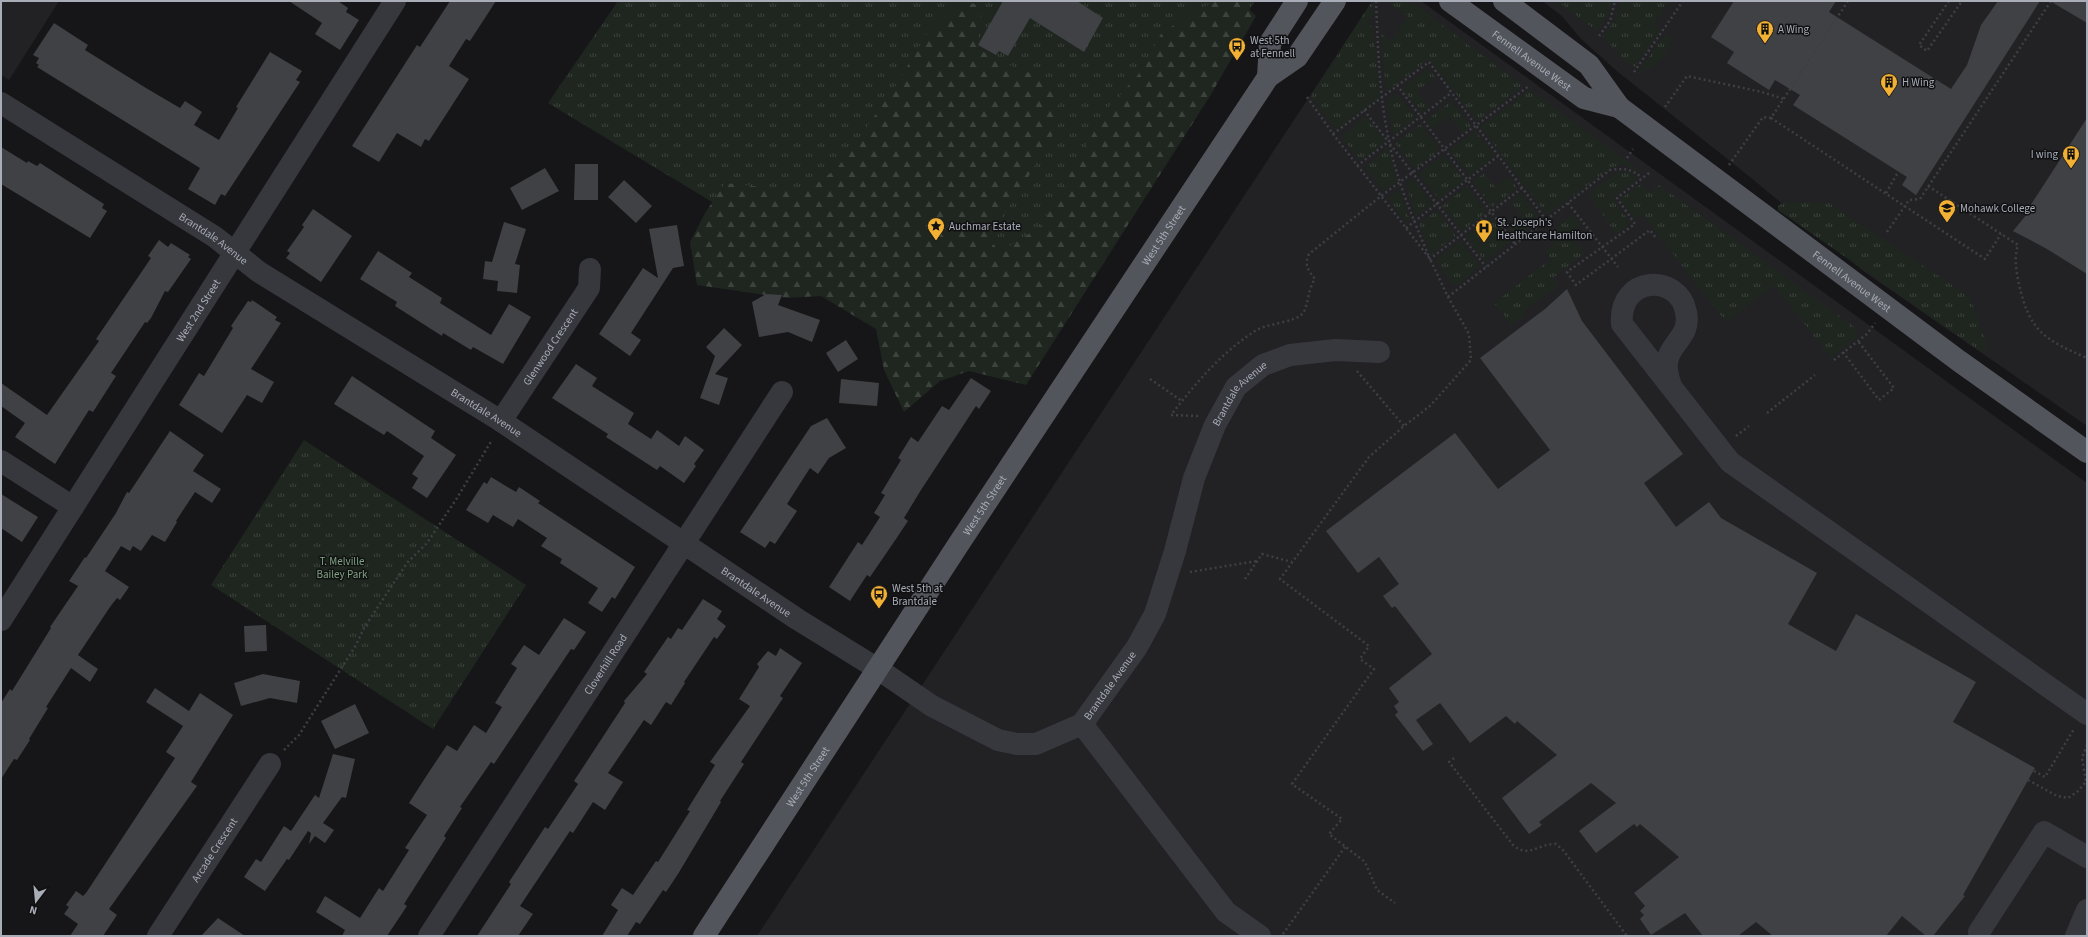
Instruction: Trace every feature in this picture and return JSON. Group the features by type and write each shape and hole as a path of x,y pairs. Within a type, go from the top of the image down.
{"main road":[{"path":"1268,77 1270,43 1297,1"},
{"name":"West 5th Street","path":"704,936 1268,77 1297,57 1335,1"},
{"name":"Fennell Avenue West","path":"1450,1 1584,98 1619,107"},
{"name":"Fennell Avenue West","path":"1504,1 1589,64 1619,107 2087,452"}],"street":[{"name":"West 2nd Street","path":"1,620 237,252 395,1"},
{"name":"Brantdale Avenue","path":"1,103 237,252 266,276 501,421 797,620 878,669 932,706 998,740 1017,744 1036,744 1082,724 1137,647 1155,614 1168,575 1194,478 1215,425 1236,387 1263,365 1290,356 1335,350 1379,352"},
{"name":"Glenwood Crescent","path":"501,421 589,288 590,269"},
{"path":"1672,388 1710,437 1736,466 2081,720"},
{"name":"Cloverhill Road","path":"429,936 782,392"},
{"path":"1,461 73,507"},
{"path":"1082,724 1226,912 1260,936"},
{"name":"Arcade Crescent","path":"158,936 270,764"},
{"path":"1979,932 2044,832 2087,857"},
{"path":"2076,936 2085,912"}],"path":[{"path":"1376,1 1381,98 1389,142 1400,181 1414,221 1448,297 1469,334 1471,360 1430,406 1404,426 1369,457 1280,579 1369,646 1360,659 1374,669 1292,784 1342,819 1329,834 1365,862 1377,890 1395,903"},
{"path":"1599,36 1610,21 1615,1"},
{"path":"1634,72 1683,1"},
{"path":"1771,118 1848,1"},
{"path":"1949,1 1919,46 1927,50 1962,1"},
{"path":"1887,232 1909,200 1920,199 2051,1"},
{"path":"1333,134 1428,62 1546,220"},
{"path":"1665,107 1687,76 1762,92 1784,99"},
{"path":"1397,86 1515,244"},
{"path":"1201,417 1171,415 1200,378 1225,352 1256,330 1296,318 1303,312 1309,287 1315,279 1307,266 1306,261 1309,254 1400,181 1529,86"},
{"path":"1357,166 1451,93"},
{"path":"1306,97 1357,166 1430,259"},
{"path":"1364,110 1486,267"},
{"path":"1719,181 1763,117 1771,118 1985,259 2001,234"},
{"path":"1627,158 1633,149"},
{"path":"1406,228 1498,156"},
{"path":"1448,297 1610,170 1624,168 1635,172 1642,178"},
{"path":"1649,174 1617,198 1635,224 1567,272 1576,285 1650,230 1656,238"},
{"path":"1886,193 1897,174"},
{"path":"1928,186 2018,245 2016,270 2023,303 2030,321 2044,335 2065,348 2087,358"},
{"path":"1430,259 1522,188"},
{"path":"1568,203 1618,267"},
{"path":"1834,360 1867,334 1887,306"},
{"path":"1843,352 1879,400 1894,388 1858,341"},
{"path":"1353,366 1404,426"},
{"path":"1767,413 1815,375"},
{"path":"1150,378 1182,401"},
{"path":"270,764 299,735 356,645 364,628 398,576 407,563 427,543 457,498 490,444 501,421"},
{"path":"1733,439 1749,426"},
{"path":"1245,579 1262,554 1292,562"},
{"path":"1168,575 1257,561"},
{"path":"2034,771 2045,777 2081,720"},
{"path":"2028,780 2057,796 2068,798 2077,792 2086,782 2082,758 2087,745"},
{"path":"1454,758 1449,762 1512,845 1518,849 1534,851 1546,845 1556,844 1563,850 1627,936"},
{"path":"1283,934 1346,847"}],"shaded area":[{"path":"1,1 59,1 9,80 1,75"},
{"name":"St. Joseph's Healthcare Hamilton","path":"1375,1 1421,1 2087,483 2087,936 757,936 1371,3"},
{"name":"Mohawk College","path":"1542,1 2087,1 2087,426 1862,270 1750,177 1618,72 1581,39 1562,16"}],"green space":[{"name":"Auchmar Estate","path":"618,1 1255,1 1004,378 548,103"},
{"path":"1218,1 1240,1 1256,16 1210,96 1026,385 969,371 940,381 904,412 884,370 876,329 821,296 786,298 697,285 690,242 705,213 725,183 806,192 838,167 893,90 926,35 961,2 983,5 977,48 997,60 1052,82 1062,117 1026,181 988,238 1000,252 1040,227 1107,109 1138,75 1161,34 1196,10"},
{"path":"1372,1 1373,15 1367,23 1373,28 1380,97 1336,130 1311,96"},
{"path":"1387,1 1410,1 1523,86 1477,121 1429,59 1386,92 1381,34 1391,41 1408,16"},
{"path":"1557,1 1611,1 1607,17 1597,31"},
{"path":"1620,1 1669,1 1654,24 1661,30 1633,69 1603,37 1616,18"},
{"path":"1665,33 1672,39 1663,56 1654,65 1638,73"},
{"path":"1428,68 1435,77 1417,91 1430,107 1422,113 1402,89"},
{"path":"1530,89 1644,174 1624,165 1612,167 1547,215 1481,127"},
{"path":"1397,94 1416,118 1393,135 1387,101"},
{"path":"1451,101 1471,126 1463,133 1449,116 1433,128 1427,120"},
{"path":"1366,116 1385,142 1360,161 1341,136"},
{"path":"1420,124 1440,150 1415,169 1395,143"},
{"path":"1475,131 1495,156 1470,176 1450,150"},
{"path":"1389,147 1397,181 1384,191 1365,167"},
{"path":"1444,155 1464,180 1439,199 1419,174"},
{"path":"1623,171 1632,173 1638,179 1612,199 1631,223 1616,234 1588,193 1616,173"},
{"path":"1484,173 1495,187 1509,177 1517,188 1492,207 1473,182"},
{"path":"1413,179 1432,204 1416,216 1406,184"},
{"path":"1641,184 1649,193 1659,185 1857,329 1854,332 1858,337 1831,358 1774,285 1726,322 1642,214 1635,220 1620,199"},
{"path":"1467,186 1487,212 1462,231 1442,206"},
{"path":"1400,189 1410,221 1407,223 1388,198"},
{"path":"1521,194 1541,220 1516,239 1508,229 1523,217 1511,202"},
{"path":"1784,202 1829,203 1970,297 1988,346 1983,351 1980,351 1778,210 1778,206"},
{"path":"1437,210 1456,235 1431,255 1419,224"},
{"path":"1572,214 1581,225 1569,234 1584,253 1553,278 1558,286 1524,310 1525,316 1512,325 1494,303 1551,259 1545,252 1558,237 1554,230"},
{"path":"1491,217 1510,242 1485,262 1465,236"},
{"path":"1460,241 1480,266 1455,286 1435,260"},
{"name":"T. Melville Bailey Park","path":"304,440 526,585 433,729 211,585"}],"building":[{"path":"289,1 338,1 348,8 346,12 359,20 340,50 315,34 322,23"},
{"path":"450,1 496,1 470,41 466,39 449,66 469,79 429,141 425,139 421,147 397,133 379,162 352,146 417,45 420,47"},
{"path":"1003,1 1077,1 1103,18 1084,52 1030,18 1008,56 999,51 996,55 978,45"},
{"name":"H Wing","path":"1734,1 1836,1 1829,12 1951,89 1967,65 1981,25 1998,1 2040,1 1916,195 1902,185 1907,177 1793,105 1800,95 1775,80 1769,90 1727,63 1734,52 1711,37"},
{"path":"2050,1 2087,1 2087,23"},
{"path":"54,23 88,45 85,50 146,88 180,108 185,101 202,112 194,125 219,140 238,108 236,107 270,52 302,71 296,80 300,82 225,196 221,194 215,205 188,189 200,168 37,67 39,65 36,63 39,58 33,55"},
{"name":"I wing","path":"2087,118 2087,274 2047,249 2013,231 2032,208 2030,206"},
{"path":"1,147 27,163 28,161 37,166 40,163 104,204 102,208 107,211 90,238 1,184"},
{"path":"575,164 598,164 598,200 574,200"},
{"path":"545,168 559,191 522,210 510,188"},
{"path":"624,180 652,206 636,223 608,197"},
{"path":"313,209 352,236 321,282 286,258 290,253 287,251 304,227 302,225"},
{"path":"504,222 526,229 515,264 520,265 517,293 497,291 498,281 483,279 485,261 492,262"},
{"path":"677,225 684,266 673,268 631,333 641,340 630,356 599,334 643,268 658,278 649,229"},
{"path":"159,240 168,247 171,243 190,255 188,257 191,259 168,292 165,291 151,318 147,323 145,322 111,373 116,376 93,412 89,410 55,464 15,437 25,423 1,406 1,383 47,415 99,341 96,339 151,258 148,256"},
{"path":"378,251 412,273 409,277 442,298 440,303 491,335 509,304 531,317 503,364 473,347 471,350 443,333 442,336 395,306 397,302 360,279"},
{"path":"1567,289 1582,321 1683,454 1644,483 1676,527 1709,502 1721,518 1817,573 1788,624 1836,651 1856,614 1976,682 1953,722 2035,768 1963,895 1965,896 1933,936 1926,936 1902,916 1886,936 1773,936 1756,922 1738,936 1703,936 1685,913 1651,935 1640,919 1644,915 1640,911 1645,906 1634,893 1679,857 1640,824 1637,827 1634,824 1596,853 1579,831 1616,803 1591,783 1539,822 1542,825 1529,834 1502,798 1557,755 1517,721 1515,724 1506,716 1470,743 1440,703 1416,720 1433,744 1423,751 1395,715 1398,712 1394,706 1399,702 1389,688 1432,654 1395,606 1392,608 1383,596 1399,584 1379,557 1358,573 1326,531 1455,433 1498,489 1550,450 1480,358 1545,309"},
{"path":"766,294 782,295 778,305 820,320 812,342 788,332 759,337 752,302"},
{"path":"252,300 277,317 275,320 281,323 251,369 274,382 262,403 247,395 222,433 179,405 199,373 204,376 233,328 231,326 248,301 251,302"},
{"path":"724,328 742,345 715,374 728,378 719,405 700,398 715,356 706,347"},
{"path":"846,340 858,359 838,372 826,353"},
{"path":"576,364 597,378 592,386 634,413 628,424 651,439 657,430 679,446 685,436 704,450 694,464 696,466 684,483 660,466 657,470 606,437 608,434 552,398"},
{"path":"352,376 435,431 431,438 456,455 427,498 412,488 418,478 412,474 424,456 387,431 384,435 334,404"},
{"path":"971,378 991,391 979,409 976,406 904,518 908,521 870,577 867,575 850,601 829,587 858,542 862,545 880,517 874,513 885,495 881,493 901,460 898,458 911,437 918,442 942,406 949,410"},
{"path":"841,379 879,383 877,406 839,403"},
{"path":"827,418 846,448 829,458 818,474 810,468 787,504 797,511 775,544 770,541 765,548 740,532 811,426"},
{"path":"170,431 204,455 193,471 221,489 212,503 195,492 176,521 177,522 165,542 152,535 141,551 133,546 130,551 121,546 105,571 129,587 120,600 117,598 110,607 78,655 98,669 90,682 71,668 46,707 48,708 29,739 30,740 17,760 14,759 1,779 1,703 10,689 12,691 51,628 50,627 78,586 69,581 116,513 127,492 129,493"},
{"path":"491,477 516,492 519,487 540,501 538,503 635,567 615,599 612,597 602,612 588,603 598,588 560,563 562,559 541,546 547,538 518,519 513,527 493,515 488,523 466,510 484,482 487,484"},
{"path":"1,494 38,517 22,542 1,528"},
{"path":"703,599 722,611 717,619 726,626 717,639 714,637 684,682 685,683 671,705 666,702 651,725 644,720 608,773 623,782 605,810 593,802 573,833 570,831 520,906 533,914 518,936 477,936 511,884 509,882 545,827 548,829 578,784 574,781 625,703 624,701 647,674 644,672 668,637 671,639 678,628 682,630"},
{"path":"564,618 586,632 574,650 571,649 494,764 491,762 460,807 462,808 444,836 446,838 404,904 407,906 387,936 342,936 345,930 316,912 325,896 360,918 379,888 383,891 409,850 405,848 427,815 409,803 447,745 457,751 474,725 486,733 502,707 495,703 517,668 511,664 524,645 539,655"},
{"path":"266,625 267,651 245,652 244,626"},
{"path":"780,648 802,663 780,696 783,698 741,762 744,764 720,801 721,802 678,874 666,892 663,890 640,924 636,922 627,936 602,936 618,910 611,905 622,888 633,895 656,861 658,862 690,811 687,810 715,765 710,762 750,706 739,699 759,667 757,664 768,651 776,656"},
{"path":"263,674 300,681 297,703 270,698 241,706 234,683"},
{"path":"155,688 189,711 200,693 233,715 191,782 197,786 109,909 117,915 103,936 70,936 78,924 64,914 69,907 66,905 76,891 83,896 86,893 175,758 166,752 183,726 146,702"},
{"path":"355,704 369,733 335,749 321,721"},
{"path":"333,754 355,759 346,798 342,797 323,823 334,830 325,843 315,836 309,844 311,833 308,831 289,860 287,859 265,891 244,877 256,859 261,862 284,826 291,831 315,795 319,798"},
{"path":"218,918 245,936 201,936"}],"place":[{"name":"A Wing","path":"1765,44"},
{"name":"West 5th at Fennell","path":"1237,61"},
{"name":"H Wing","path":"1889,97"},
{"name":"I wing","path":"2071,169"},
{"name":"Mohawk College","path":"1947,223"},
{"name":"Auchmar Estate","path":"936,241"},
{"name":"St. Joseph's Healthcare Hamilton","path":"1484,243"},
{"name":"West 5th at Brantdale","path":"879,609"}]}
